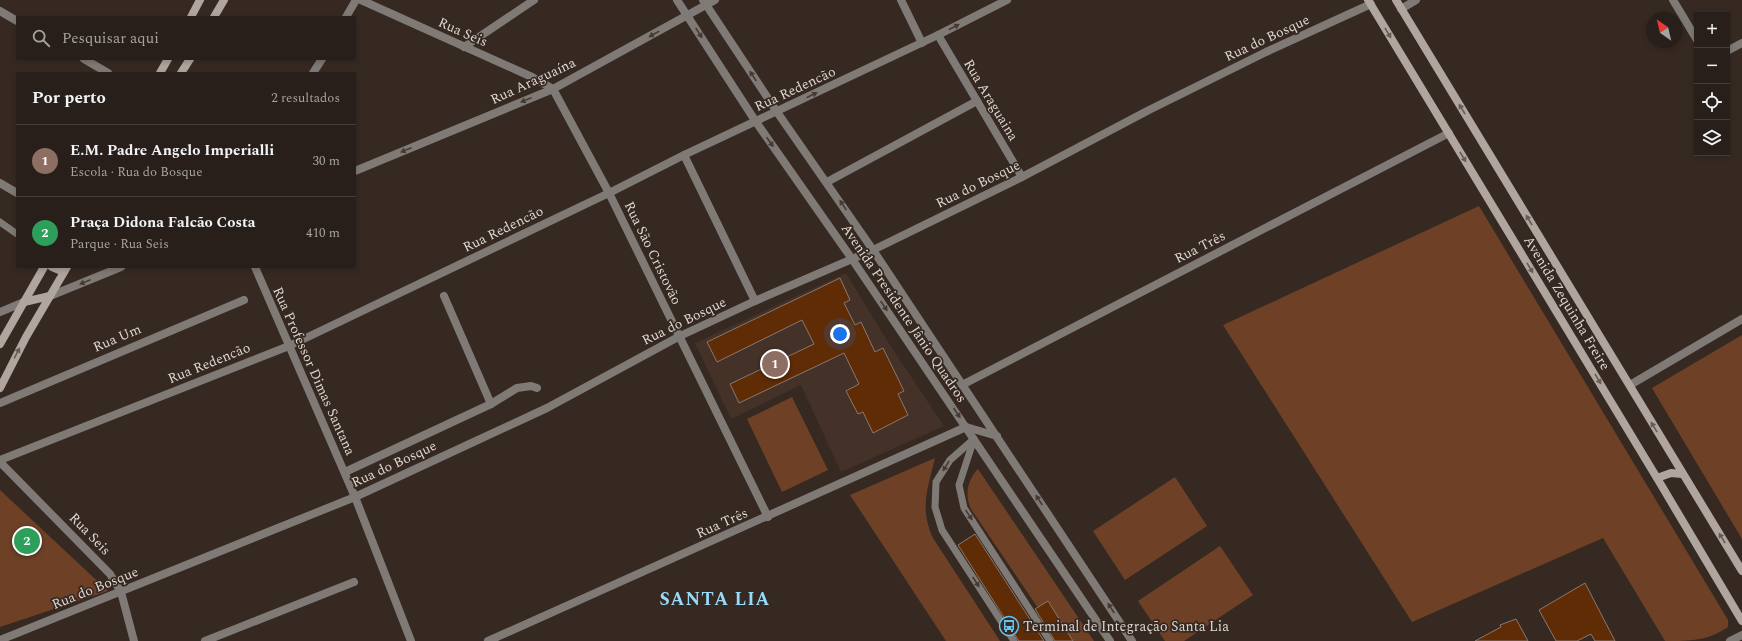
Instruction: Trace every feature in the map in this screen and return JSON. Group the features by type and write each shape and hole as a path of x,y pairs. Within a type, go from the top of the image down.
{"main road":[{"path":"192,16 200,0"},
{"path":"215,16 224,0"},
{"name":"Avenida Zequinha Freire","path":"1396,0 1742,572"},
{"name":"Avenida Zequinha Freire","path":"1369,2 1742,621"},
{"path":"161,72 167,60"},
{"path":"183,72 189,60"},
{"path":"0,344 43,268"},
{"path":"0,388 65,270"},
{"path":"24,302 50,296"},
{"path":"1657,478 1671,473 1682,474"}],"street":[{"path":"347,16 356,0"},
{"name":"Rua Seis","path":"361,0 532,77 553,89"},
{"path":"464,47 534,0"},
{"name":"Avenida Presidente Jânio Quadros","path":"677,0 756,122 852,259 1110,641"},
{"name":"Rua Araguaína","path":"356,171 553,89 688,16 704,3 715,0"},
{"path":"900,0 922,43"},
{"name":"Rua Redencão","path":"0,461 289,346 609,193 684,155 922,43 1007,0"},
{"path":"1401,9 1416,0"},
{"path":"1673,0 1694,35"},
{"name":"Rua do Bosque","path":"0,640 355,497 547,408 680,336 755,301 873,250 1022,177 1149,110 1369,2"},
{"name":"Avenida Presidente Jânio Quadros","path":"704,3 777,112 873,250 1132,641"},
{"path":"0,11 16,20"},
{"name":"Rua Araguaina","path":"938,35 1022,177"},
{"path":"1730,49 1742,43"},
{"path":"86,60 106,72"},
{"path":"314,72 321,60"},
{"name":"Rua São Cristovão","path":"553,89 609,193 768,517"},
{"path":"826,182 977,101"},
{"name":"Rua Três","path":"962,385 1449,133"},
{"path":"684,155 755,301"},
{"path":"0,183 16,192"},
{"path":"50,296 119,268"},
{"name":"Rua Professor Dimas Santana","path":"255,268 345,472 411,641"},
{"path":"444,296 491,404"},
{"name":"Rua Um","path":"0,403 244,300"},
{"path":"0,312 24,302"},
{"path":"1630,385 1742,319"},
{"path":"345,472 491,404 517,388 531,386 537,388"},
{"path":"966,427 997,436"},
{"name":"Rua Três","path":"488,641 768,517 966,427"},
{"name":"Rua Seis","path":"0,461 110,574 121,592 134,641"},
{"path":"205,641 354,582"},
{"path":"1730,641 1742,635"}],"lane":[{"path":"0,222 16,233"},
{"path":"974,439 950,460 936,482 935,507 942,530 1014,641"},
{"path":"974,439 959,485 964,508 1050,641"}],"shaded area":[{"path":"1479,206 1728,620 1728,627 1721,632 1706,638 1683,641 1665,641 1603,538 1412,622 1223,325"},
{"path":"846,273 888,342 944,426 841,472 801,385 731,419 695,343"},
{"path":"1742,335 1742,539 1652,388"},
{"path":"792,397 828,470 782,492 747,419"},
{"path":"935,458 926,498 926,517 929,527 933,538 1000,641 946,641 850,495"},
{"path":"978,469 1094,641 1073,641 1048,601 1038,608 971,509 968,498 968,488"},
{"path":"1175,477 1207,526 1125,580 1093,531"},
{"path":"0,490 108,591 0,627"},
{"path":"1220,546 1253,595 1184,641 1165,641 1138,601"}],"building":[{"path":"840,278 850,300 844,303 855,325 861,322 875,352 883,348 904,391 898,394 908,415 873,433 863,412 858,414 846,391 859,384 844,353 739,403 730,384 814,344 802,320 717,362 707,342"},
{"path":"975,534 1044,641 1019,641 958,545"},
{"path":"1585,583 1615,641 1595,641 1591,634 1577,641 1556,641 1539,610"},
{"path":"1048,601 1073,641 1055,641 1035,609"},
{"path":"1516,619 1528,641 1475,641 1501,627 1500,625"}],"place":[{"name":"E.M. Padre Angelo Imperialli","path":"775,364"},
{"name":"Praça Didona Falcão Costa","path":"27,541"},
{"name":"Terminal de Integração Santa Lia","path":"1009,626"}],"district":[{"name":"SANTA LIA","path":"715,599"}]}
